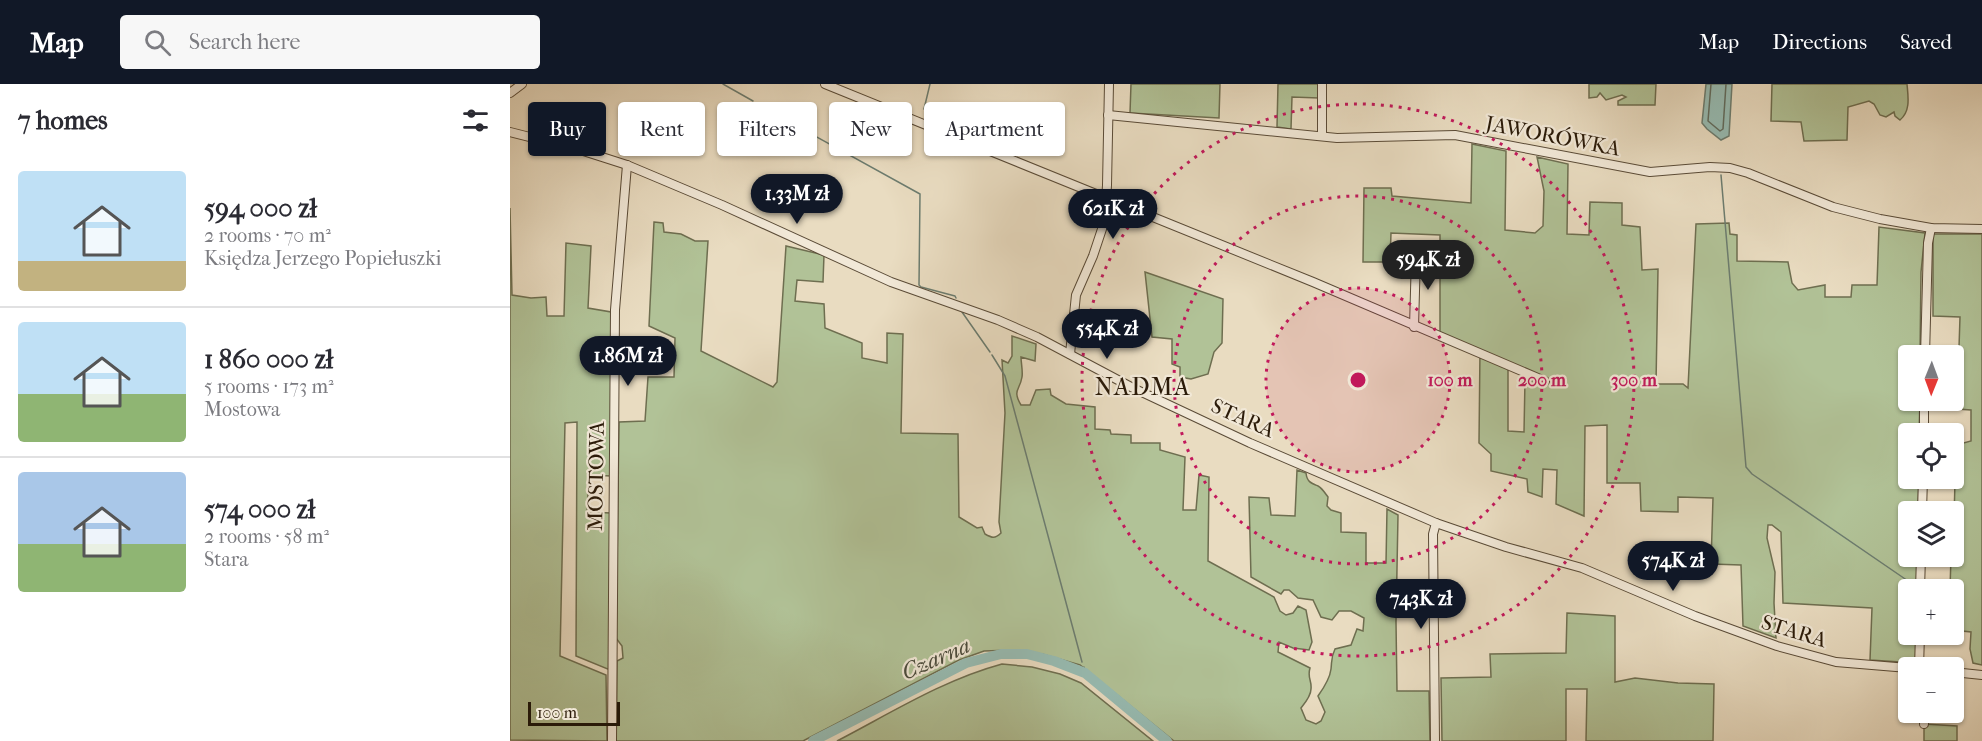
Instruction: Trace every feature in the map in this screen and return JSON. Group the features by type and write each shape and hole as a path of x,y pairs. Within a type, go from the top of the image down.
{"street":[{"path":"510,93 522,84"},
{"path":"825,84 1323,286 1414,327 1545,381"},
{"path":"1070,354 1076,295 1101,236 1107,199 1109,84"},
{"path":"1322,84 1322,136"},
{"name":"JAWORÓWKA","path":"1108,115 1322,136 1359,138 1465,136 1646,172 1730,168 1748,172 1846,211 1931,228 1982,229"},
{"name":"STARA","path":"510,132 627,165 722,205 891,282 998,320 1070,354 1133,388 1250,443 1436,523 1506,547 1582,568 1715,624 1777,646 1836,662 1898,667"},
{"name":"MOSTOWA","path":"612,741 615,310 627,165"},
{"path":"1925,345 1928,243 1931,228"},
{"path":"1414,327 1416,255"},
{"path":"1435,741 1433,534 1436,523"},
{"path":"1964,673 1982,675"}],"green space":[{"path":"1131,84 1220,84 1219,118 1130,113"},
{"path":"1278,84 1319,84 1319,98 1292,97 1291,129 1277,127"},
{"path":"1589,84 1656,84 1655,105 1618,105 1618,101 1626,97 1622,95 1606,100 1600,93 1597,97 1589,98"},
{"path":"1772,84 1907,84 1907,108 1900,120 1894,112 1886,117 1880,115 1874,104 1869,101 1848,107 1847,140 1804,141 1801,122 1771,121"},
{"path":"1472,144 1506,151 1505,230 1535,233 1543,226 1544,191 1537,157 1568,164 1567,234 1589,235 1590,202 1622,203 1622,225 1640,227 1642,270 1658,269 1656,384 1683,384 1688,388 1696,224 1729,223 1730,234 1737,235 1737,261 1788,262 1792,283 1798,290 1825,285 1825,297 1851,297 1852,285 1877,285 1879,227 1925,233 1921,272 1920,345 1898,345 1898,411 1920,411 1919,423 1898,423 1898,489 1919,489 1918,501 1898,501 1898,567 1917,567 1917,579 1898,579 1898,645 1916,645 1916,657 1898,657 1898,662 1870,660 1872,608 1783,603 1781,532 1772,525 1768,525 1767,538 1775,572 1776,638 1743,626 1741,565 1711,564 1713,498 1678,497 1678,512 1641,511 1640,483 1607,483 1607,425 1585,426 1584,516 1556,504 1557,470 1543,469 1542,497 1528,492 1527,479 1491,471 1491,454 1479,443 1480,350 1440,333 1440,235 1391,233 1390,262 1363,262 1364,188 1391,188 1392,196 1471,203","holes":["1508,363 1531,372 1532,382 1525,380 1524,432 1508,431"]},
{"path":"510,208 512,295 531,298 546,297 547,316 564,316 566,243 591,246 588,308 611,312 611,476 589,475 587,512 611,513 610,670 576,656 577,422 565,423 560,656 606,675 607,741 510,740"},
{"path":"654,222 663,223 664,232 681,234 695,241 708,241 701,351 773,387 777,382 786,246 824,255 823,282 797,280 795,301 824,304 825,328 862,343 862,358 887,363 887,333 903,334 901,433 958,434 959,517 977,528 982,527 985,534 992,537 1001,533 999,522 1005,413 1002,360 1008,363 1012,356 1012,336 1036,344 1035,361 1021,357 1022,377 1017,393 1021,405 1030,405 1036,390 1050,389 1051,395 1066,404 1095,407 1095,429 1110,430 1111,434 1131,435 1131,443 1160,443 1160,450 1185,457 1183,510 1196,510 1199,475 1209,477 1208,561 1274,597 1280,611 1286,615 1293,613 1298,606 1306,610 1312,642 1309,650 1293,648 1279,642 1278,652 1310,668 1311,692 1301,708 1306,720 1316,724 1321,721 1325,712 1318,696 1329,676 1335,649 1351,645 1357,629 1363,631 1364,618 1351,611 1339,611 1332,620 1321,617 1313,600 1298,598 1289,590 1284,590 1281,594 1251,577 1249,497 1269,498 1271,515 1295,516 1297,470 1306,473 1308,480 1321,488 1328,497 1327,506 1341,513 1341,532 1366,533 1366,563 1386,563 1387,509 1398,515 1397,691 1429,691 1430,741 1174,741 1080,665 1042,654 1013,650 984,651 959,660 803,741 616,741 617,661 623,658 622,646 616,638 619,422 645,421 648,377 674,377 675,338 649,326"},
{"path":"1933,234 1982,234 1982,665 1973,663 1970,649 1971,632 1964,631 1964,579 1950,579 1951,567 1964,567 1964,501 1954,501 1955,489 1964,489 1964,443 1971,441 1971,410 1964,410 1964,345 1959,345 1960,317 1933,316"},
{"path":"1145,272 1223,299 1222,343 1214,352 1208,374 1191,379 1180,377 1180,367 1172,364 1172,339 1152,337"},
{"path":"1567,613 1615,616 1615,682 1635,678 1714,684 1713,741 1586,741 1587,689 1566,689 1566,741 1442,741 1441,678 1491,677 1490,654 1566,653"},
{"path":"1002,664 1032,667 1060,674 1081,683 1153,741 837,741 938,688"},
{"path":"1924,724 1957,726 1957,741 1924,741"}],"water":[{"path":"1706,84 1732,84 1729,136 1721,140 1702,123"}],"waterway":[{"path":"723,84 753,101"},
{"path":"926,102 930,84"},
{"path":"817,137 920,194 919,285 956,298"},
{"path":"1721,175 1746,467 1752,474 1905,579"},
{"path":"962,312 990,352"},
{"path":"992,355 1005,376 1082,662"},
{"name":"Czarna","path":"813,741 966,663 1001,654 1027,654 1085,673 1167,741"},
{"name":"Czarna","path":"1084,667 1085,673"}],"district":[{"name":"NADMA","path":"1143,387"}]}
